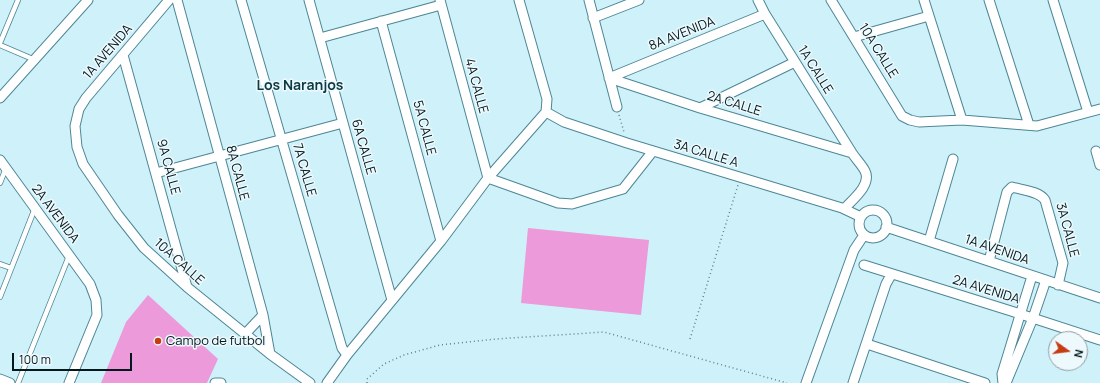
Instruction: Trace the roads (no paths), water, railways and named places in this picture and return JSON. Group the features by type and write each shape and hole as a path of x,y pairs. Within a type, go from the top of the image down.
{"street":[{"path":"0,98 88,0"},
{"name":"1A AVENIDA","path":"75,126 79,109 94,87 169,0"},
{"name":"8A CALLE","path":"177,0 263,315 270,354"},
{"name":"7A CALLE","path":"241,0 281,140 345,351"},
{"name":"6A CALLE","path":"309,0 392,300"},
{"path":"327,383 345,351 392,300 441,241 488,178 546,112 547,99 519,0"},
{"path":"589,0 617,107"},
{"path":"593,18 640,0"},
{"name":"1A CALLE","path":"758,0 765,14 852,153 866,172 867,179 862,189 844,209"},
{"name":"10A CALLE","path":"830,0 902,116 919,122 962,120"},
{"path":"924,0 962,120 1037,126 1100,109"},
{"path":"989,0 1029,125"},
{"path":"1053,0 1088,112"},
{"path":"320,38 440,3"},
{"name":"4A CALLE","path":"440,3 488,178"},
{"name":"8A AVENIDA","path":"609,78 765,14"},
{"path":"854,37 929,16"},
{"name":"5A CALLE","path":"381,21 441,241"},
{"name":"9A CALLE","path":"123,55 187,287"},
{"path":"700,108 795,62"},
{"name":"2A CALLE","path":"609,78 700,108 852,153"},
{"name":"3A CALLE A","path":"546,112 564,122 627,143 844,209 861,217"},
{"path":"156,173 343,123"},
{"name":"10A CALLE","path":"75,126 77,147 83,164 118,215 144,248 187,287 246,333 270,354 310,383"},
{"path":"488,178 558,203 572,204 623,189 653,151"},
{"path":"1096,151 1100,164"},
{"path":"929,241 953,159"},
{"name":"2A AVENIDA","path":"0,160 90,284 96,300 97,315 69,383"},
{"name":"3A CALLE","path":"989,261 1008,192 1012,187 1034,193 1042,196 1045,200 1063,263 1058,285"},
{"path":"869,210 878,211 885,218 886,227 878,236 870,237 864,235 859,226 861,217 869,210"},
{"name":"1A AVENIDA","path":"886,227 1100,298"},
{"path":"806,383 854,250 864,235"},
{"name":"2A AVENIDA","path":"864,265 1100,340"},
{"path":"854,383 886,284 891,274"},
{"path":"1003,383 1002,374 1032,276"},
{"path":"1006,383 1033,318 1046,280"},
{"path":"246,333 263,315"},
{"path":"867,344 985,383"},
{"path":"0,379 10,383"},
{"path":"215,383 221,383"}],"lane":[{"path":"18,0 0,44 35,60"},
{"path":"0,183 6,168"},
{"path":"0,297 34,208"},
{"path":"18,383 70,255"},
{"path":"0,264 11,268"}],"place":[{"name":"Campo de futbol","path":"158,341"}],"district":[{"name":"Los Naranjos","path":"300,86"}]}
